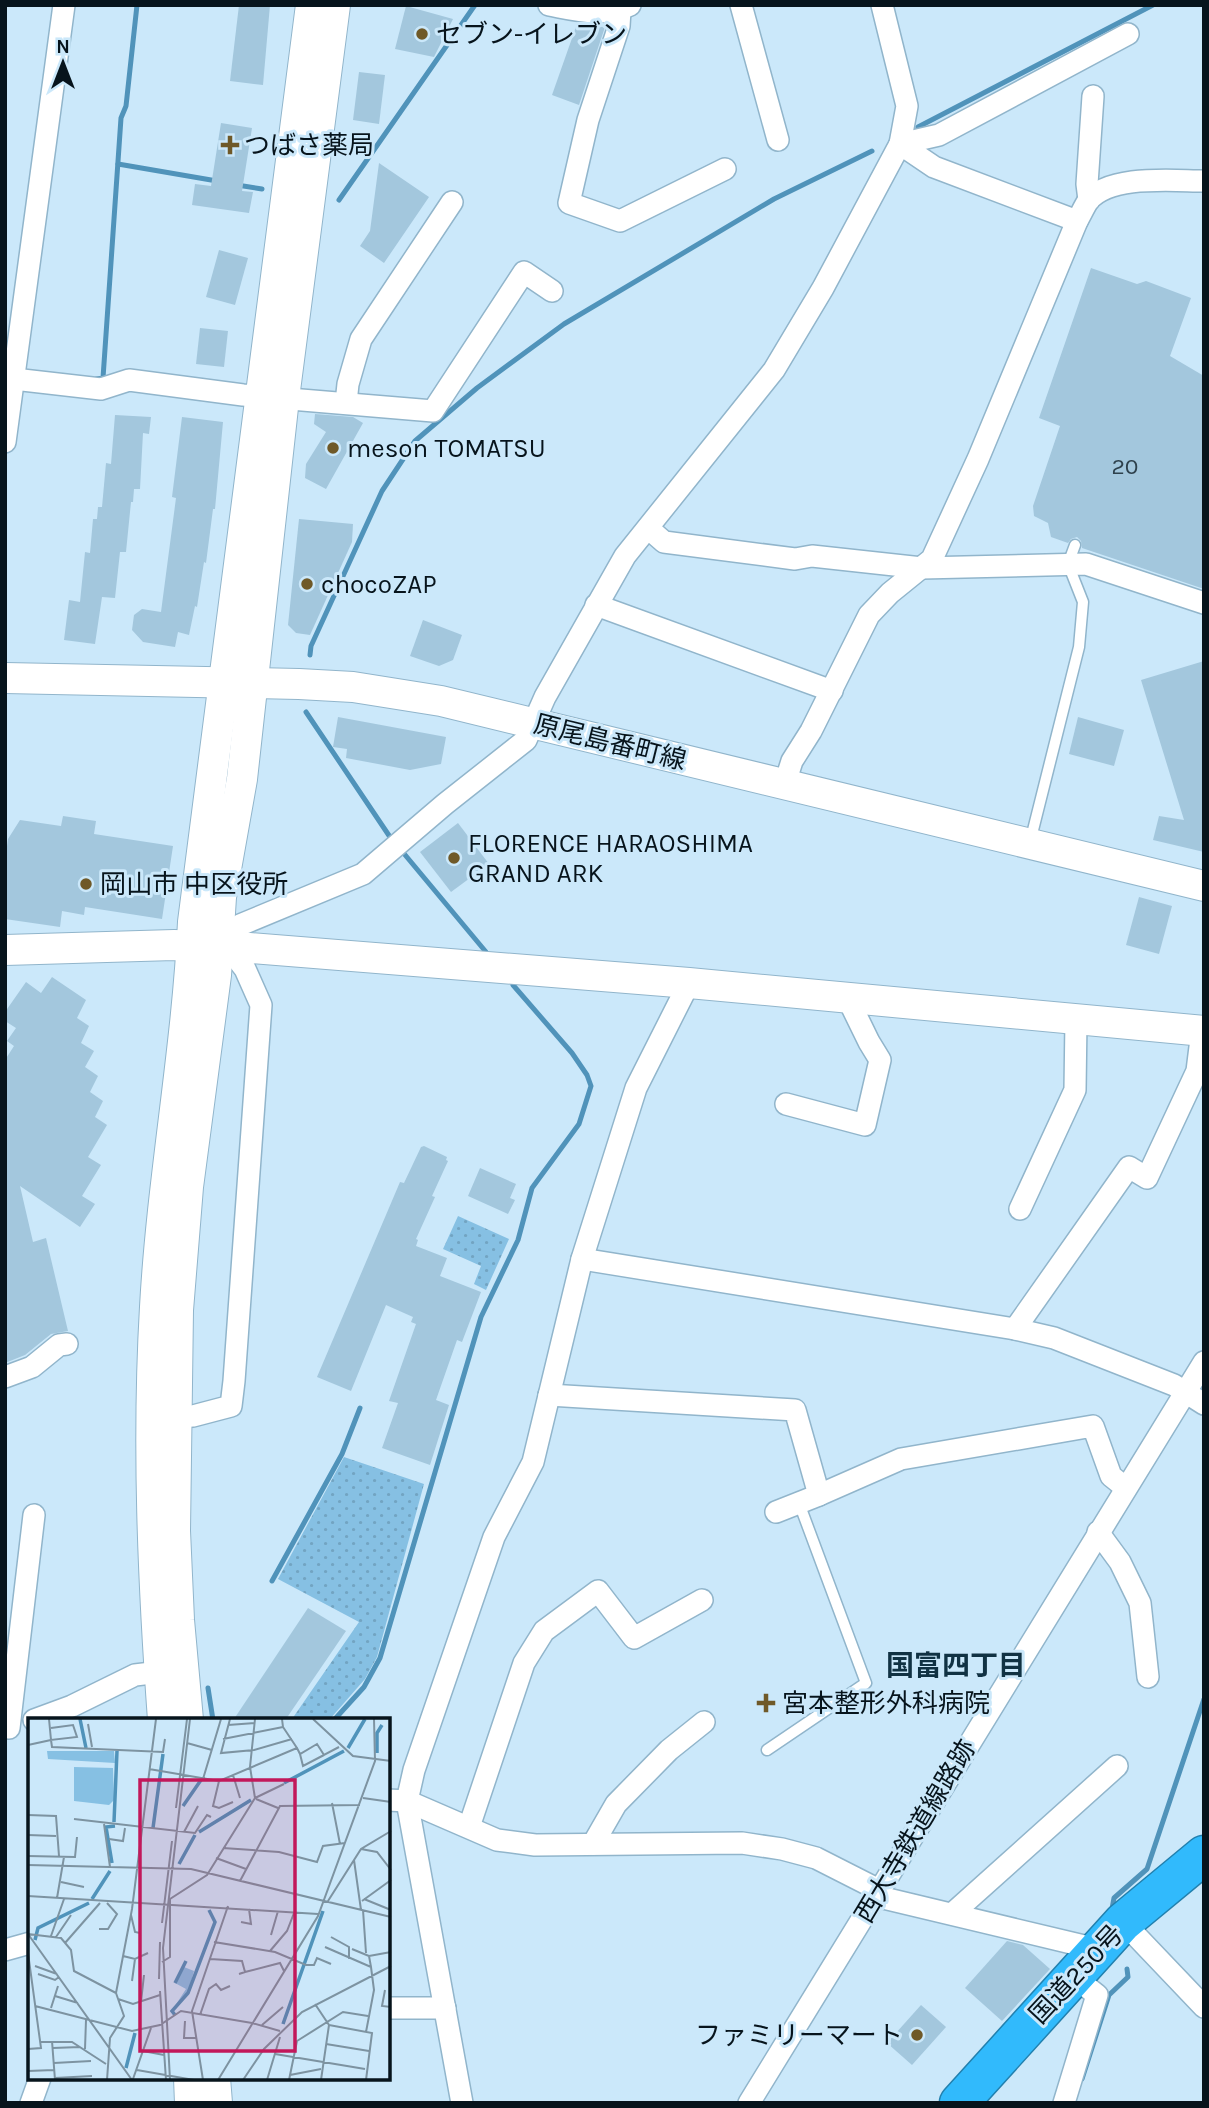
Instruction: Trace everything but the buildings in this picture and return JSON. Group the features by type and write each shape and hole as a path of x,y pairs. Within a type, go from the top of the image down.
{"highway":[{"name":"国道250号","path":"959,2103 1084,1971 1204,1855"},
{"name":"国道250号","path":"1130,1928 1204,1877"},
{"name":"国道250号","path":"979,2103 1084,1971"}],"street":[{"path":"5,442 9,379 64,5"},
{"path":"177,1418 230,1406 234,1381 261,1005 245,969 213,946 193,922 238,683 273,397 311,5"},
{"path":"273,397 335,5"},
{"path":"549,5 597,13 625,7 588,120 569,203 620,221 725,169"},
{"path":"741,5 778,141"},
{"path":"163,1718 151,1534 155,1308 165,1184 213,946 240,925 363,874 526,740 545,697 625,556 774,370 822,289 900,144 906,106 882,5"},
{"path":"900,144 939,135 1128,34"},
{"path":"1089,200 1087,184 1093,96"},
{"path":"900,144 934,167 1077,221"},
{"path":"784,786 792,761 832,691 869,615 890,593 932,559 978,459 1077,221 1089,200 1108,187 1142,181 1204,181"},
{"path":"346,403 348,384 361,339 452,202"},
{"path":"9,379 101,389 130,380 273,397 433,411 524,272 552,291"},
{"path":"648,528 664,542 795,559 812,556 922,568 1072,555 1086,564 1204,603"},
{"path":"596,604 832,691"},
{"name":"原尾島番町線","path":"5,678 353,687 401,693 1204,886"},
{"path":"188,1718 175,1531 178,1310 188,1187 216,975 213,946"},
{"path":"5,950 213,946 689,984 1203,1031 1197,1071 1147,1178 1129,1167 1015,1329"},
{"path":"462,2103 445,2008 398,1801 414,1770 494,1537 533,1462 582,1259 636,1088 689,984"},
{"path":"786,1104 865,1125 880,1060 848,999"},
{"path":"1020,1209 1075,1090 1076,1020"},
{"path":"582,1259 1015,1329 1054,1338 1174,1385 1204,1404"},
{"path":"5,1377 32,1367 59,1345 67,1344"},
{"name":"西大寺鉄道線路跡","path":"748,2103 1204,1362"},
{"path":"549,1395 795,1410 809,1499"},
{"path":"776,1512 901,1459 1093,1426 1111,1476 1126,1488"},
{"path":"28,1721 7,1729 34,1515"},
{"path":"1098,1532 1120,1562 1140,1603 1148,1677"},
{"path":"469,1827 524,1663 544,1631 598,1591 634,1638 702,1601"},
{"path":"38,1718 72,1706 135,1675 160,1672"},
{"path":"593,1844 616,1804 669,1750 704,1722"},
{"path":"952,1914 1117,1766"},
{"path":"398,1801 497,1840 535,1845 742,1843 782,1849 825,1862 877,1893 1084,1946 1084,1971 1097,1995 1064,2103"},
{"path":"1130,1928 1204,2007"},
{"path":"5,1950 28,1944"},
{"path":"390,2008 445,2008"},
{"path":"31,2103 39,2080"},
{"path":"188,2080 190,2103"},
{"path":"215,2080 217,2103"}],"lane":[{"path":"1030,845 1079,647 1083,602 1072,555"},
{"path":"767,1750 866,1683 809,1499"}],"shaded area":[{"path":"458,1216 509,1239 486,1290 474,1284 481,1266 443,1249"},
{"path":"344,1457 424,1484 377,1657 365,1679 331,1718 293,1718 359,1622 278,1579"}],"waterway":[{"path":"96,379 103,378 121,118 126,106 137,5"},
{"path":"339,200 475,5"},
{"path":"918,127 1153,5"},
{"path":"310,655 311,646 382,491 415,441 477,388 564,324 774,199 872,151"},
{"path":"118,164 217,181"},
{"path":"237,185 262,189"},
{"path":"306,712 390,837"},
{"path":"401,850 486,952"},
{"path":"336,1718 364,1687 380,1658 481,1317 518,1240 532,1188 579,1124 591,1086 572,1053 513,985"},
{"path":"272,1581 342,1454 360,1408"},
{"path":"208,1688 213,1718"},
{"path":"1112,1909 1114,1898 1147,1869 1204,1699"},
{"path":"1082,2079 1109,1995 1128,1977 1127,1969"}],"place":[{"name":"セブン-イレブン","path":"422,34"},
{"name":"つばさ薬局","path":"230,145"},
{"name":"meson TOMATSU","path":"333,448"},
{"name":"chocoZAP","path":"307,584"},
{"name":"FLORENCE HARAOSHIMA GRAND ARK","path":"454,858"},
{"name":"岡山市 中区役所","path":"86,884"},
{"name":"宮本整形外科病院","path":"766,1703"},
{"name":"ファミリーマート","path":"917,2035"}],"district":[{"name":"国富四丁目","path":"956,1665"}]}
